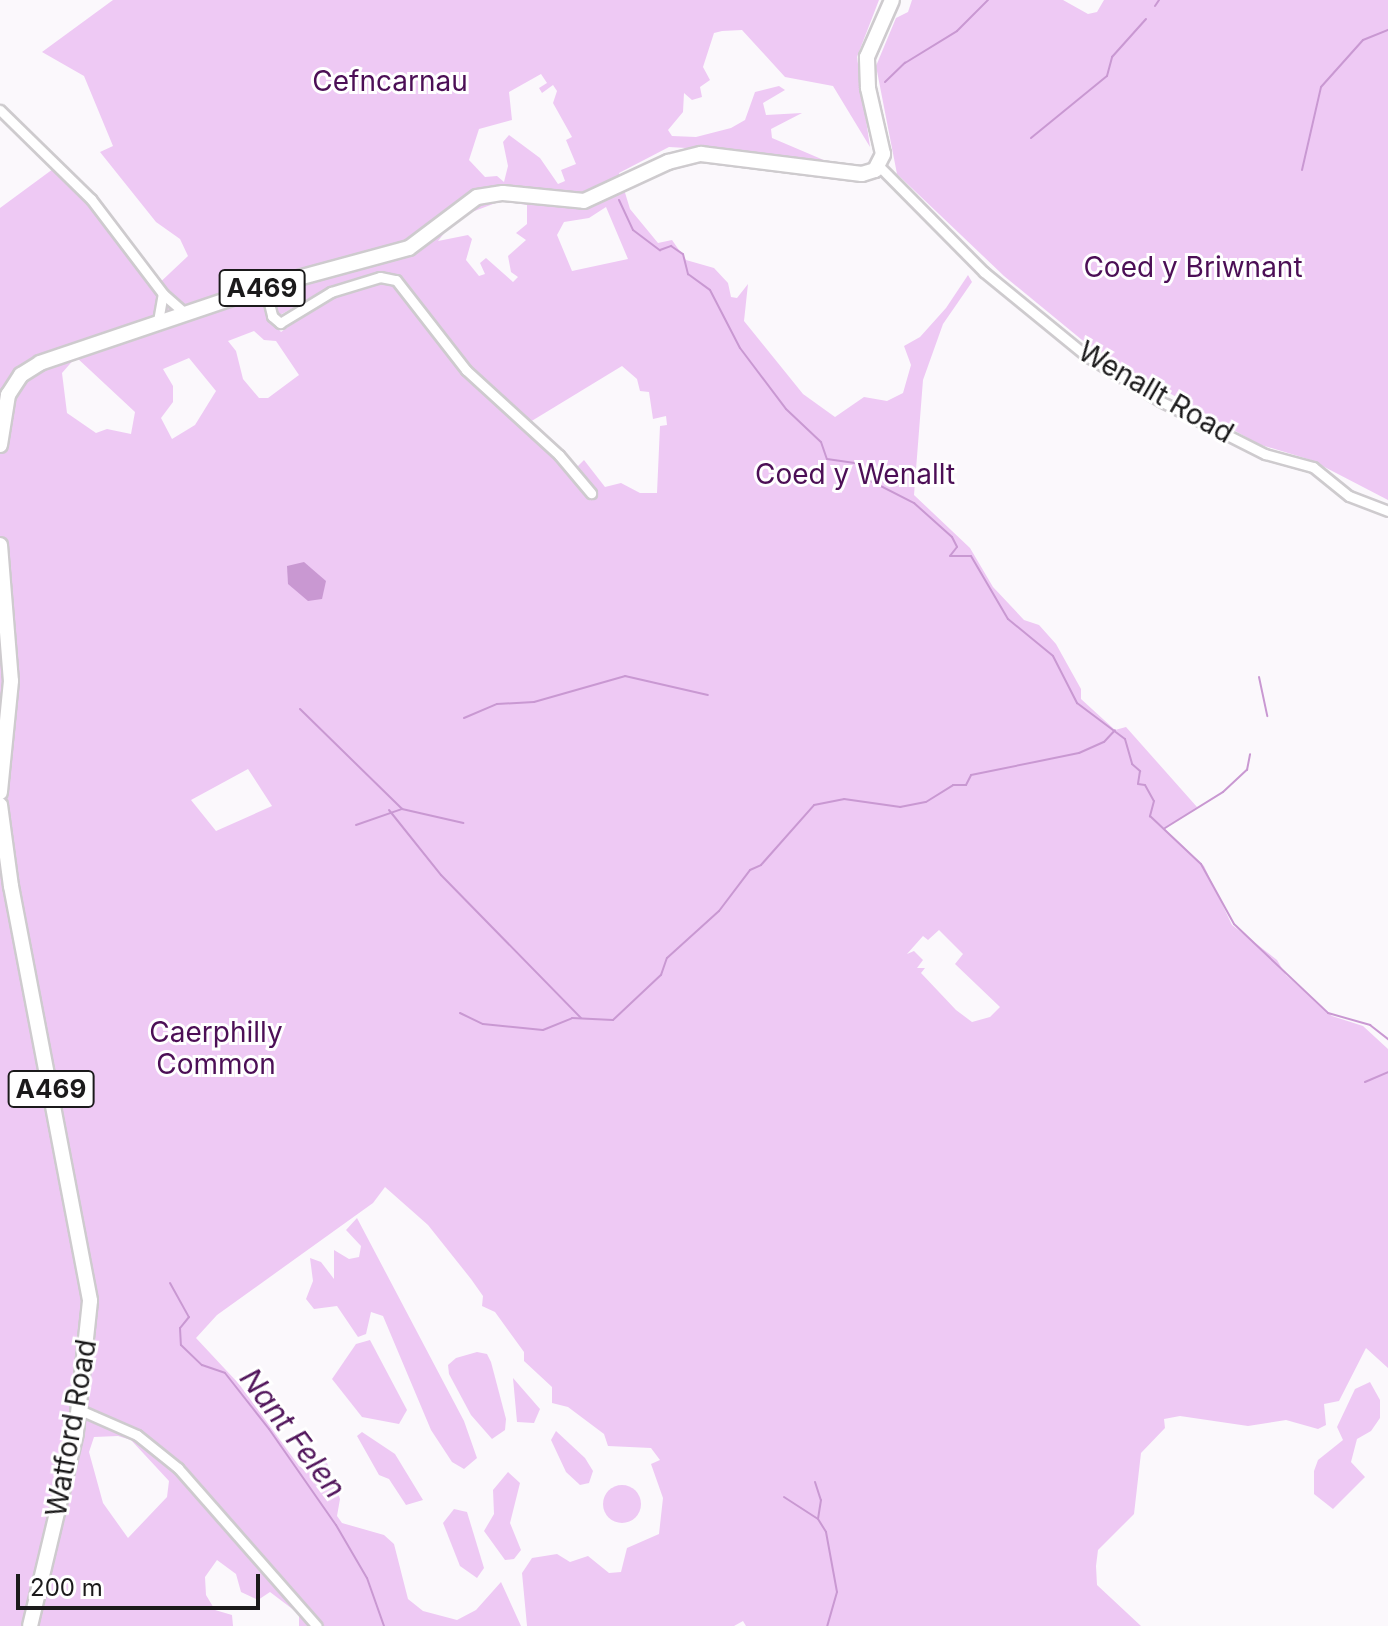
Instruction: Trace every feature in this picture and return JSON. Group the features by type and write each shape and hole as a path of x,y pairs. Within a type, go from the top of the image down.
{"main road":[{"path":"879,166 883,154 868,88 867,57 892,0"},
{"name":"A469","path":"0,445 4,405 21,375 56,356 265,287 409,248 461,205 492,193 584,201 668,162 701,154 862,174 879,166"},
{"path":"0,545 11,681 0,792"},
{"name":"Watford Road","path":"0,805 11,886 88,1274 90,1328 80,1410 30,1626"}],"street":[{"path":"0,110 91,199 163,294 185,313"},
{"name":"Wenallt Road","path":"879,166 984,272 1088,357 1160,401 1265,454 1313,467 1349,496 1388,511"},
{"path":"265,287 272,316 280,323 331,292 380,277 396,280 466,370 559,455 591,493"},
{"path":"158,321 163,294"},
{"path":"80,1410 137,1435 178,1468 317,1626"}],"green space":[{"path":"113,0 879,0 857,57 870,147 833,86 785,77 742,30 714,33 703,67 710,80 700,87 702,97 692,100 684,93 683,112 668,130 672,136 696,137 731,128 745,120 755,92 779,86 785,90 763,103 766,115 802,113 771,129 772,138 826,161 818,164 756,152 669,147 619,173 630,209 658,243 672,240 686,260 714,268 728,283 731,297 737,298 748,284 744,321 803,394 835,417 864,397 887,401 903,393 911,365 904,346 920,337 946,308 968,275 972,282 943,324 923,380 914,495 970,548 993,587 1024,620 1039,625 1056,644 1081,689 1081,699 1115,730 1126,727 1197,807 1165,829 1204,866 1232,925 1277,960 1286,975 1332,1016 1363,1026 1388,1049 1388,1368 1366,1348 1339,1401 1324,1404 1326,1425 1318,1429 1286,1420 1248,1426 1180,1416 1164,1419 1165,1428 1141,1453 1134,1514 1098,1550 1096,1566 1097,1585 1141,1626 746,1626 743,1621 734,1626 527,1626 522,1573 532,1558 557,1554 570,1562 588,1556 609,1573 621,1572 627,1548 659,1534 663,1498 651,1464 660,1460 651,1448 608,1446 604,1434 568,1407 552,1403 552,1387 524,1361 524,1352 495,1312 482,1306 483,1296 471,1279 428,1225 385,1187 373,1203 217,1315 196,1338 239,1384 299,1466 308,1472 310,1454 326,1460 340,1499 337,1516 342,1523 384,1535 394,1544 408,1599 423,1611 457,1620 476,1610 501,1582 521,1626 299,1626 299,1614 270,1592 258,1600 241,1592 236,1574 217,1560 205,1577 206,1595 215,1610 232,1615 233,1626 0,1626 0,208 53,169 97,213 153,289 188,256 180,239 156,222 100,152 113,146 84,76 42,52","holes":["541,74 547,83 539,88 542,93 553,85 557,91 553,103 572,137 566,140 576,164 561,170 565,181 558,184 540,158 509,135 503,142 508,166 504,182 497,176 485,177 469,160 479,129 512,120 509,92","501,201 527,205 527,224 516,233 526,240 508,256 511,272 518,277 513,282 486,258 480,263 485,274 479,276 466,260 472,239 468,235 438,241 456,218","606,207 628,259 572,271 557,235 564,222 589,218","391,278 459,363 394,284 381,281 325,300 281,332 271,320 318,294","254,331 264,340 276,341 299,375 268,398 259,398 243,379 236,351 228,341","76,357 135,412 131,434 107,429 96,433 67,413 62,373","189,358 216,391 195,425 172,439 161,418 173,402 173,386 163,369","622,366 637,379 640,391 649,392 653,419 666,416 667,425 660,426 657,493 640,493 621,483 605,487 584,460 576,468 530,422","248,769 272,806 216,831 191,800","939,930 963,954 955,964 1000,1007 990,1017 972,1022 956,1010 921,973 925,968 917,968 923,960 914,951 907,954 923,936 928,940","118,1436 131,1440 169,1481 167,1497 128,1538 103,1503 89,1452 94,1437"]},
{"name":"Coed y Briwnant","path":"912,0 1063,0 1088,14 1097,12 1104,0 1388,0 1388,500 1311,460 1258,444 1093,349 1004,276 897,174 876,66 896,18 908,12"},
{"path":"357,1218 464,1421 477,1458 464,1469 452,1462 431,1430 383,1316 371,1312 366,1334 358,1337 337,1306 314,1309 306,1299 313,1281 310,1258 321,1262 334,1279 334,1250 349,1259 359,1257 361,1246 346,1230"},
{"path":"370,1340 407,1410 399,1424 362,1417 332,1379 356,1344"},
{"path":"477,1352 487,1354 491,1362 506,1419 505,1430 492,1439 471,1415 449,1374 448,1365 456,1358"},
{"path":"513,1378 540,1409 534,1423 517,1422"},
{"path":"1370,1382 1380,1400 1380,1418 1371,1431 1357,1439 1351,1462 1365,1477 1333,1509 1314,1494 1314,1471 1318,1460 1343,1440 1337,1427 1355,1389"},
{"path":"556,1431 585,1458 593,1471 589,1483 580,1485 566,1472 551,1440"},
{"path":"362,1432 395,1454 423,1500 406,1505 389,1479 379,1475 357,1436"},
{"path":"508,1472 520,1483 510,1523 521,1550 514,1559 505,1560 484,1531 494,1514 493,1490"},
{"path":"622,1485 636,1490 641,1504 636,1518 622,1523 608,1518 603,1504 608,1490"},
{"path":"454,1509 467,1512 484,1568 477,1578 460,1566 443,1523"}],"shaded area":[{"path":"304,562 326,581 322,599 308,601 288,584 287,566"}],"waterway":[{"path":"885,82 905,63 957,31 988,0"},
{"path":"1155,6 1159,0"},
{"path":"1031,138 1107,76 1112,57 1146,19"},
{"path":"1302,170 1321,87 1363,40 1388,30"},
{"path":"619,200 633,230 660,250 671,246 683,254 688,274 710,290 740,348 786,409 821,442 827,459 855,463 867,479 914,503 952,537 957,547 950,556 971,556 1008,619 1053,656 1077,703 1125,739 1132,764 1140,771 1138,784 1145,785 1154,801 1150,816 1201,864 1234,924 1328,1013 1370,1025 1388,1039"},
{"path":"464,718 497,704 534,702 625,676 708,695"},
{"path":"1259,677 1267,716"},
{"path":"300,709 402,809"},
{"path":"460,1013 483,1024 543,1030 572,1018 613,1020 661,975 667,958 719,911 750,870 761,865 814,805 844,799 900,807 926,802 953,785 966,785 971,775 1079,753 1104,742 1115,730"},
{"path":"1165,828 1223,792 1247,770 1250,754"},
{"path":"356,825 402,809 463,823"},
{"path":"389,810 441,875 581,1018"},
{"path":"1365,1082 1388,1072"},
{"name":"Nant Felen","path":"170,1283 189,1317 180,1328 181,1345 202,1365 225,1373 269,1429 336,1525 367,1578 384,1626"},
{"path":"815,1482 821,1500 818,1519 826,1532 837,1592 827,1626"},
{"path":"784,1497 818,1519"}],"park label":[{"name":"Cefncarnau","path":"390,81"},
{"name":"Coed y Wenallt","path":"855,474"},
{"name":"Caerphilly Common","path":"216,1048"}]}
